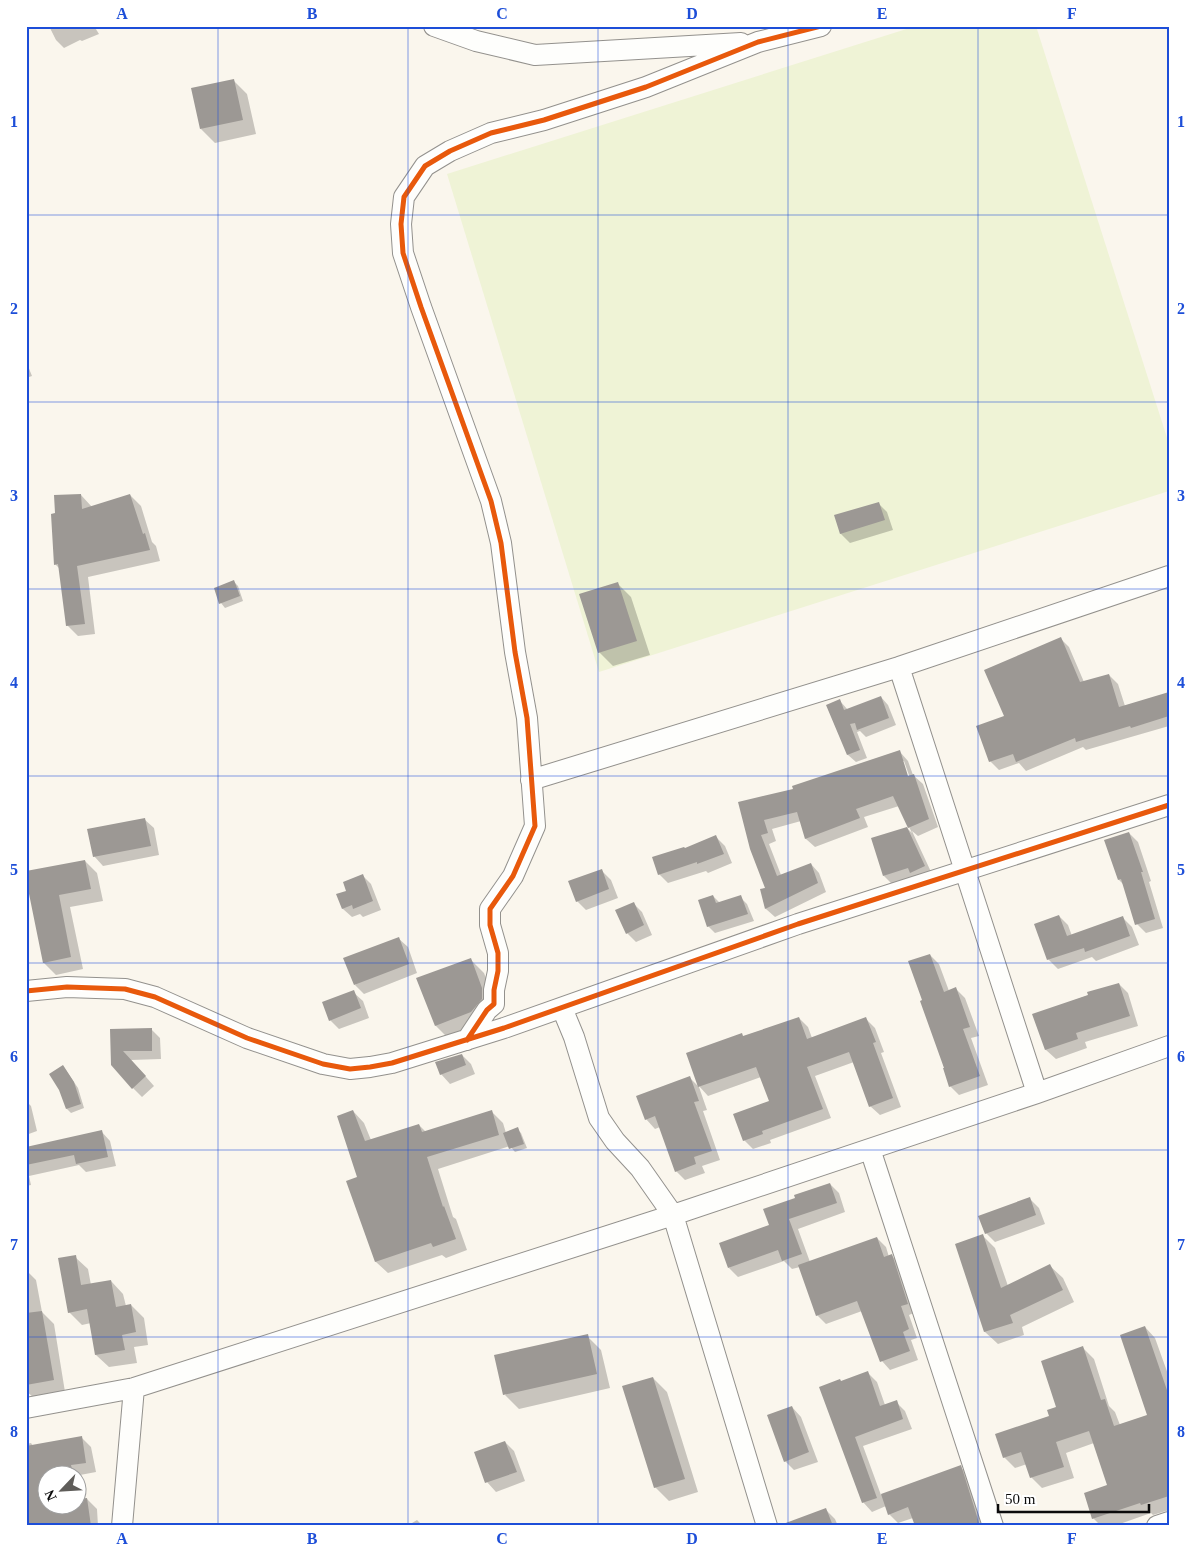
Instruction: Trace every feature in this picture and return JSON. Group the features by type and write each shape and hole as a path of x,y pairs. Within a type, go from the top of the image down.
{"street":[{"path":"434,26 476,41 535,55 758,42"},
{"path":"467,1040 487,1010 494,1004 498,953 490,925 490,909 513,876 535,826 527,718 515,652 501,543 491,501 403,253 401,224 404,197 425,166 450,150 491,133 544,120 646,87 758,42 821,26"},
{"path":"531,780 899,668 1169,576"},
{"path":"899,668 1037,1093"},
{"path":"26,991 67,987 125,989 155,997 247,1038 322,1064 350,1068 370,1067 392,1063 467,1040 798,924 1169,804"},
{"path":"562,1008 574,1037 599,1118 615,1141 640,1168 673,1215 767,1526"},
{"path":"26,1408 134,1388 673,1215 1037,1093 1169,1046"},
{"path":"870,1149 993,1526"},
{"path":"122,1526 134,1388"},
{"path":"1158,1526 1169,1522"}],"green space":[{"path":"916,26 1036,26 1169,444 1169,491 599,672 447,174"}],"building":[{"path":"234,79 243,120 200,129 191,88"},
{"path":"81,494 82,509 130,494 150,550 77,566 85,624 66,626 58,564 54,565 51,514 55,513 54,495"},
{"path":"879,502 885,520 840,534 834,515"},
{"path":"234,580 240,596 219,604 214,588"},
{"path":"618,582 637,641 598,653 579,594"},
{"path":"1061,637 1080,682 1109,674 1119,707 1169,692 1169,716 1076,742 1075,738 1016,762 1013,754 989,762 976,726 1004,716 984,670"},
{"path":"881,696 889,718 857,730 855,723 850,724 860,750 847,755 826,705 840,699 844,710"},
{"path":"900,750 908,776 914,774 929,819 908,828 893,796 856,809 860,818 805,839 797,812 764,820 768,833 761,835 777,876 811,863 818,883 765,909 760,889 765,888 750,849 738,802 793,789 792,786"},
{"path":"145,818 151,846 93,857 87,829"},
{"path":"907,827 925,866 910,873 908,868 883,876 871,838"},
{"path":"1129,832 1143,872 1141,872 1155,919 1135,925 1121,879 1118,880 1104,840"},
{"path":"716,835 724,854 658,875 652,857 685,848"},
{"path":"85,860 91,889 59,895 71,957 43,963 26,871"},
{"path":"602,869 609,889 576,902 568,881"},
{"path":"363,874 373,901 353,909 352,905 342,909 336,894 346,891 343,882"},
{"path":"713,895 716,903 741,895 748,914 707,927 698,900"},
{"path":"634,902 644,925 626,934 615,910"},
{"path":"1059,915 1067,936 1123,916 1130,936 1085,952 1084,948 1047,960 1034,924"},
{"path":"399,937 409,964 354,985 343,958"},
{"path":"930,954 944,992 956,987 970,1027 963,1029 980,1076 949,1087 908,961"},
{"path":"471,958 482,988 482,999 471,1012 435,1026 416,978"},
{"path":"1119,983 1130,1016 1076,1033 1078,1039 1045,1050 1032,1014 1088,995 1087,992"},
{"path":"354,990 361,1008 329,1021 322,1002"},
{"path":"799,1017 807,1039 866,1017 876,1042 873,1043 893,1098 869,1107 849,1052 807,1067 823,1109 762,1131 763,1134 743,1141 733,1114 769,1101 756,1067 698,1087 686,1053 742,1033 743,1036"},
{"path":"152,1028 152,1051 123,1051 146,1076 132,1089 111,1065 110,1029"},
{"path":"462,1054 466,1065 440,1075 435,1062"},
{"path":"63,1065 74,1082 81,1104 66,1109 59,1090 49,1074"},
{"path":"690,1076 699,1101 694,1102 712,1151 694,1157 696,1164 675,1172 655,1116 645,1120 636,1096"},
{"path":"353,1110 365,1141 419,1124 422,1132 492,1110 499,1135 427,1157 443,1207 456,1239 433,1247 431,1243 375,1262 346,1181 357,1177 337,1116"},
{"path":"518,1127 524,1144 509,1149 503,1133"},
{"path":"102,1130 108,1157 76,1164 74,1155 26,1165 26,1147"},
{"path":"830,1183 837,1203 789,1219 802,1254 782,1261 778,1250 728,1268 719,1243 769,1225 763,1209 795,1198 794,1195"},
{"path":"1030,1197 1036,1215 985,1234 978,1216"},
{"path":"983,1234 1001,1288 1050,1264 1063,1290 1010,1315 1013,1323 984,1332 955,1244"},
{"path":"877,1237 884,1257 892,1254 908,1304 901,1306 909,1329 903,1332 910,1351 880,1362 857,1301 816,1316 798,1265"},
{"path":"76,1255 81,1285 111,1280 116,1307 131,1304 136,1332 122,1335 125,1350 95,1355 87,1309 68,1313 58,1258"},
{"path":"42,1311 54,1380 26,1385 26,1313"},
{"path":"1145,1326 1169,1396 1169,1496 1141,1505 1140,1503 1092,1519 1084,1493 1107,1485 1089,1431 1056,1442 1064,1467 1030,1478 1021,1452 1003,1458 995,1434 1049,1416 1047,1410 1056,1407 1041,1361 1083,1346 1101,1400 1105,1399 1114,1426 1147,1415 1120,1335"},
{"path":"588,1334 597,1374 503,1395 494,1355"},
{"path":"868,1371 880,1406 897,1400 903,1419 855,1437 877,1498 862,1503 819,1387"},
{"path":"653,1377 685,1479 654,1488 622,1386"},
{"path":"792,1406 809,1452 784,1462 767,1415"},
{"path":"82,1436 86,1463 38,1464 38,1514 88,1514 88,1505 91,1526 26,1526 26,1446"},
{"path":"505,1441 517,1472 485,1483 474,1452"},
{"path":"961,1465 980,1526 915,1526 908,1507 888,1515 881,1494"},
{"path":"826,1508 833,1526 784,1526 783,1524"}],"cycle path":[{"path":"467,1040 487,1010 494,1004 498,953 490,925 490,909 513,876 535,826 527,718 515,652 501,543 491,501 403,253 401,224 404,197 425,166 450,151 491,133 544,120 646,87 758,42 821,26"},
{"path":"26,991 67,987 125,989 155,997 247,1038 323,1064 350,1069 370,1067 392,1063 504,1028 798,924 1169,805"}]}
